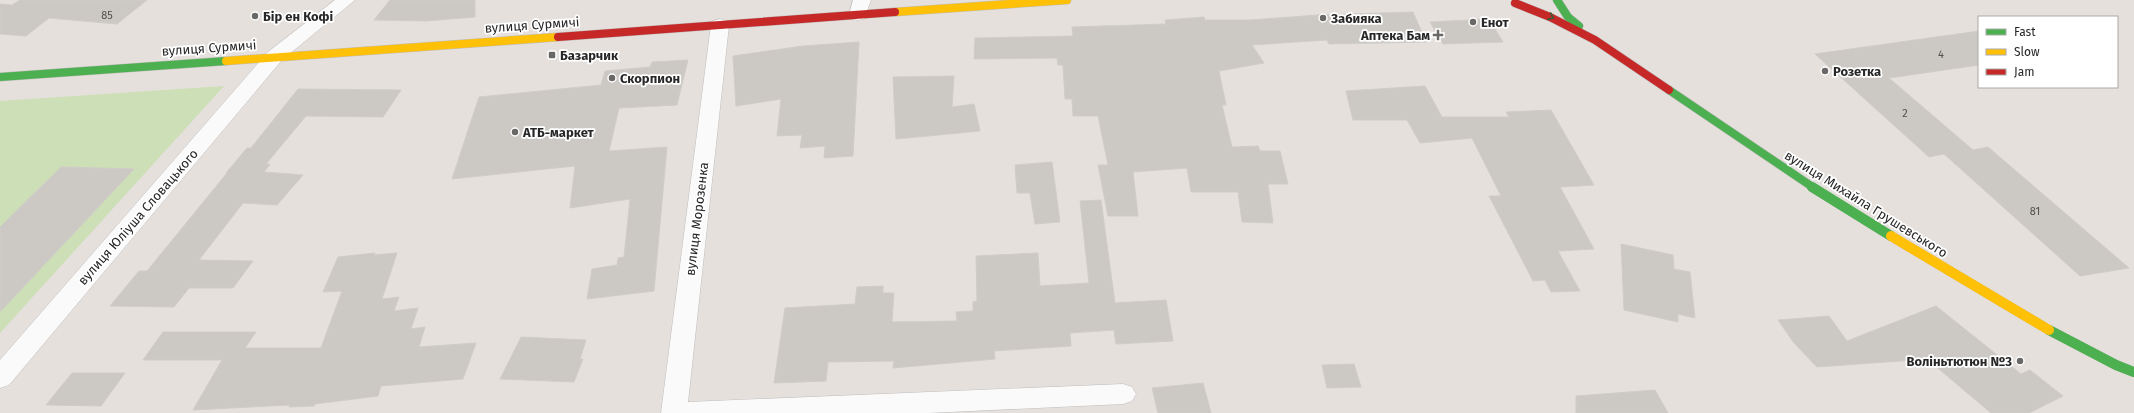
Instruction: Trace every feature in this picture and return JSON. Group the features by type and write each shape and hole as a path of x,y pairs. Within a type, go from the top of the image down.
{"main road":[{"name":"вулиця Сурмичі","path":"0,77 720,25 860,8 1056,0"},
{"name":"вулиця Михайла Грушевського","path":"1557,0 1568,17 1595,40 1832,200 2021,315 2116,365 2134,372"},
{"path":"1504,2 1515,3 1537,1"},
{"name":"вулиця Михайла Грушевського","path":"1515,3 1550,17 1595,40"}],"street":[{"name":"вулиця Юліуша Словацького","path":"0,378 275,56 346,0"},
{"name":"вулиця Морозенка","path":"674,413 720,25"},
{"path":"684,413 1123,394"}],"green space":[{"path":"224,86 0,333 0,101"}],"building":[{"path":"20,0 147,0 117,24 49,18 26,36 0,34 0,4 12,5"},
{"path":"390,0 475,0 475,17 426,21 374,20"},
{"path":"1413,12 1426,42 1329,44 1327,40 1252,45 1264,63 1219,71 1226,105 1222,105 1232,147 1258,146 1260,151 1280,151 1288,184 1268,184 1273,223 1242,222 1238,192 1191,192 1187,168 1133,172 1138,216 1108,216 1098,165 1108,165 1098,116 1073,116 1072,99 1065,99 1063,65 1058,65 1057,58 974,59 975,38 1073,36 1072,27 1166,24 1165,20 1204,17 1205,20 1250,20 1318,15"},
{"path":"1489,19 1503,42 1443,44 1430,22"},
{"path":"1978,31 1978,65 1889,78 1973,150 1988,147 2129,268 2080,276 1944,154 1929,157 1815,54"},
{"path":"859,42 853,156 824,158 825,146 800,148 802,135 777,136 781,99 736,106 733,56 803,46"},
{"path":"688,60 677,105 619,108 609,151 667,147 654,291 587,299 592,269 617,265 618,258 624,257 630,199 570,208 575,166 452,179 479,97 601,85 605,71 650,67 652,62"},
{"path":"954,76 952,107 974,104 980,131 896,139 893,77"},
{"path":"1425,86 1442,117 1509,117 1506,112 1551,110 1594,185 1560,187 1594,249 1558,251 1580,291 1551,292 1545,280 1533,281 1489,196 1501,196 1472,138 1420,143 1407,120 1353,120 1346,91"},
{"path":"298,89 401,90 383,117 306,116 266,164 270,164 264,172 303,175 277,205 243,203 199,260 253,261 233,288 189,288 174,307 110,306 139,271 147,271 226,173 247,148 251,148"},
{"path":"1052,162 1060,222 1035,224 1030,193 1017,193 1015,165"},
{"path":"61,167 134,169 0,312 0,227"},
{"path":"1101,200 1115,303 1166,300 1173,341 1116,344 1114,330 1070,333 1071,346 994,351 995,359 893,368 894,361 828,362 826,381 774,383 785,308 855,304 857,287 883,286 883,293 894,293 892,322 957,321 956,312 973,311 973,302 977,301 976,256 1038,253 1040,286 1089,283 1080,201"},
{"path":"1621,244 1673,255 1674,269 1690,272 1695,318 1678,314 1678,322 1624,310"},
{"path":"375,253 374,255 397,253 382,299 399,297 394,311 418,308 411,329 425,327 419,347 476,343 463,379 381,386 378,396 315,404 314,406 289,407 290,405 193,410 222,360 143,360 163,332 256,332 245,348 321,348 342,291 323,292 338,257"},
{"path":"1936,306 2021,374 2030,370 2063,396 2029,413 1991,413 1927,359 1817,367 1794,343 1778,320 1829,316 1847,341"},
{"path":"521,337 586,340 580,359 583,359 574,382 500,379"},
{"path":"1354,364 1361,387 1327,388 1322,365"},
{"path":"72,373 125,373 101,406 46,405"},
{"path":"1203,383 1211,413 1158,413 1152,388"},
{"path":"1655,390 1668,413 1576,413 1576,396"}],"traffic: fast":[{"path":"1557,0 1568,17 1579,26"},
{"path":"0,77 226,61"},
{"path":"1669,90 1832,200 1891,236"},
{"path":"2049,330 2116,365 2134,372"}],"traffic: slow":[{"path":"895,12 1067,0"},
{"path":"226,61 558,37"},
{"path":"1891,236 2021,315 2049,330"}],"traffic: jam":[{"path":"1515,3 1550,17 1595,40 1669,90"},
{"path":"558,37 895,12"}],"place":[{"name":"Бір ен Кофі","path":"255,16"},
{"name":"Забияка","path":"1323,18"},
{"name":"Енот","path":"1473,22"},
{"name":"Аптека Бам","path":"1438,35"},
{"name":"Базарчик","path":"552,55"},
{"name":"Розетка","path":"1825,71"},
{"name":"Скорпион","path":"612,78"},
{"name":"АТБ-маркет","path":"515,132"},
{"name":"Воліньтютюн №3","path":"2020,361"}]}
